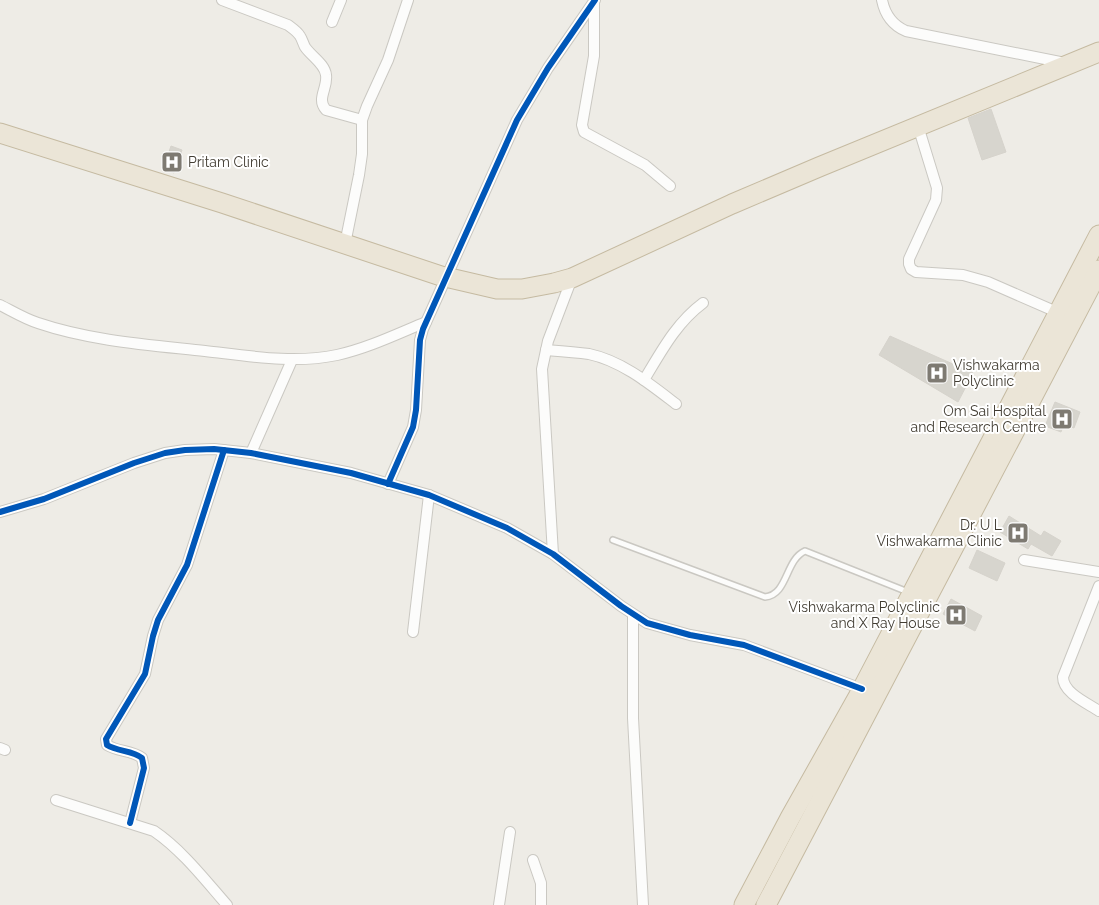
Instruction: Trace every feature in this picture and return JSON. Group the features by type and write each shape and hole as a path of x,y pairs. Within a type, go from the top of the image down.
{"highway":[{"path":"0,134 446,277 497,289 514,289 554,283 572,278 732,204 1099,52"},
{"path":"744,905 862,689 1099,235"},
{"path":"766,905 1099,270"}],"street":[{"path":"222,0 288,25 294,30 313,57 324,68 326,81 321,100 322,105 326,110 362,120"},
{"path":"332,22 341,0"},
{"path":"344,244 360,168 362,120 388,60 408,0"},
{"path":"882,0 891,21 897,27 906,31 1071,64"},
{"path":"594,1 594,56 582,125 584,132 645,165 670,186"},
{"path":"388,484 413,427 416,410 420,340 426,322 517,120 548,68 594,1"},
{"path":"918,126 937,188 936,200 909,259 911,269 916,272 963,275 988,282 1058,313"},
{"path":"554,554 550,525 548,446 542,380 543,360 572,278"},
{"path":"644,380 676,329 689,313 703,303"},
{"path":"0,305 37,323 101,338 143,345 292,360 338,354 382,341 426,322"},
{"path":"546,350 589,354 620,365 676,404"},
{"path":"251,453 292,360"},
{"path":"0,512 44,499 134,463 165,453 185,450 224,450 251,453 351,473 429,495 507,528 554,554 633,615 647,623 661,628 744,645 862,689"},
{"path":"130,823 144,768 142,758 137,754 112,748 107,745 106,739 145,674 158,620 187,565 224,450"},
{"path":"414,632 429,495"},
{"path":"1024,560 1099,572"},
{"path":"1099,586 1063,677 1067,689 1099,711"},
{"path":"633,615 633,718 642,905"},
{"path":"56,800 154,831 163,837 202,876 227,905"},
{"path":"500,905 510,832"},
{"path":"534,860 541,883 541,905"}],"lane":[{"path":"613,540 766,597 773,596 778,591 796,558 805,551 912,594"}],"building":[{"path":"991,109 1006,152 982,160 968,118"},
{"path":"171,146 182,150 174,173 163,169"},
{"path":"890,336 973,373 958,402 879,355"},
{"path":"1055,402 1080,412 1074,428 1064,424 1061,432 1045,426"},
{"path":"1009,516 1041,536 1044,531 1061,541 1052,556 1031,544 1028,549 1000,532"},
{"path":"977,550 1005,563 997,581 969,568"},
{"path":"951,599 982,616 975,631 943,614"}],"cycle path":[{"path":"388,484 413,427 416,410 420,340 423,329 517,120 548,68 595,0"},
{"path":"0,512 44,499 134,463 165,453 185,450 214,449 251,453 351,473 429,495 507,528 553,554 621,606 647,623 690,635 744,645 862,689"},
{"path":"130,823 144,768 142,758 107,745 106,739 145,674 158,620 187,565 224,450"}],"place":[{"name":"Pritam Clinic","path":"172,162"},
{"name":"Vishwakarma Polyclinic","path":"937,373"},
{"name":"Om Sai Hospital and Research Centre","path":"1062,419"},
{"name":"Dr. U L Vishwakarma Clinic","path":"1018,533"},
{"name":"Vishwakarma Polyclinic and X Ray House","path":"956,615"}]}
